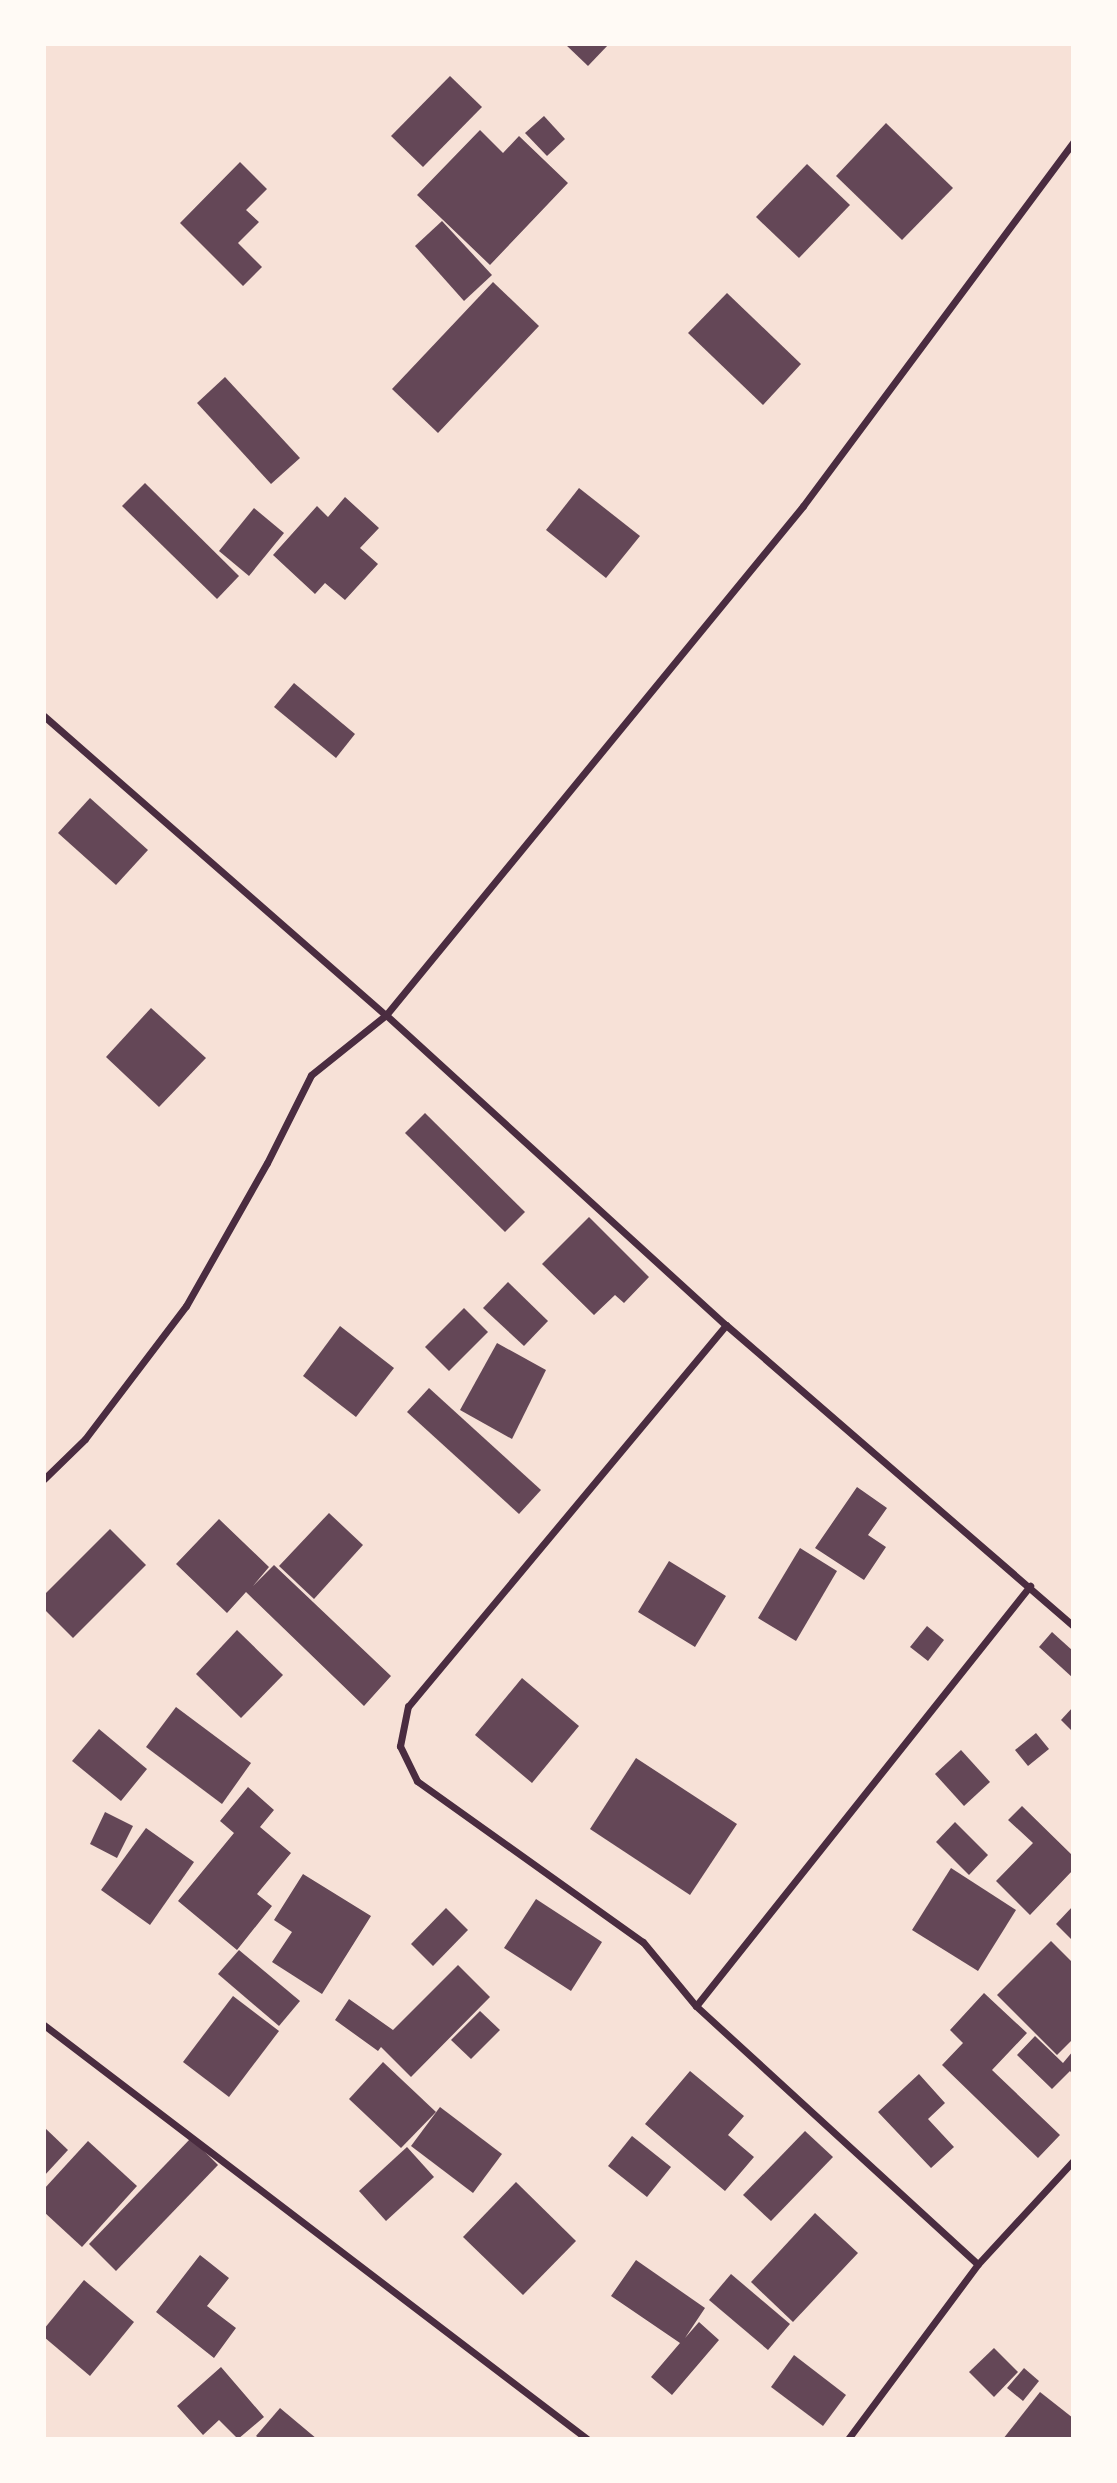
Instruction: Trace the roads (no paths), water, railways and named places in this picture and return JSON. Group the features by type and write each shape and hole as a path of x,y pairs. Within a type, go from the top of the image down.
{"street":[{"path":"44,1479 85,1440 186,1306 267,1163 311,1075 386,1015 803,506 1073,142"},
{"path":"44,716 386,1015 726,1325 1073,1626"},
{"path":"726,1325 408,1706 400,1746 417,1781 643,1942 696,2006 978,2264"},
{"path":"696,2006 1030,1586"},
{"path":"44,2025 587,2439"},
{"path":"848,2439 978,2264 1073,2161"}]}
